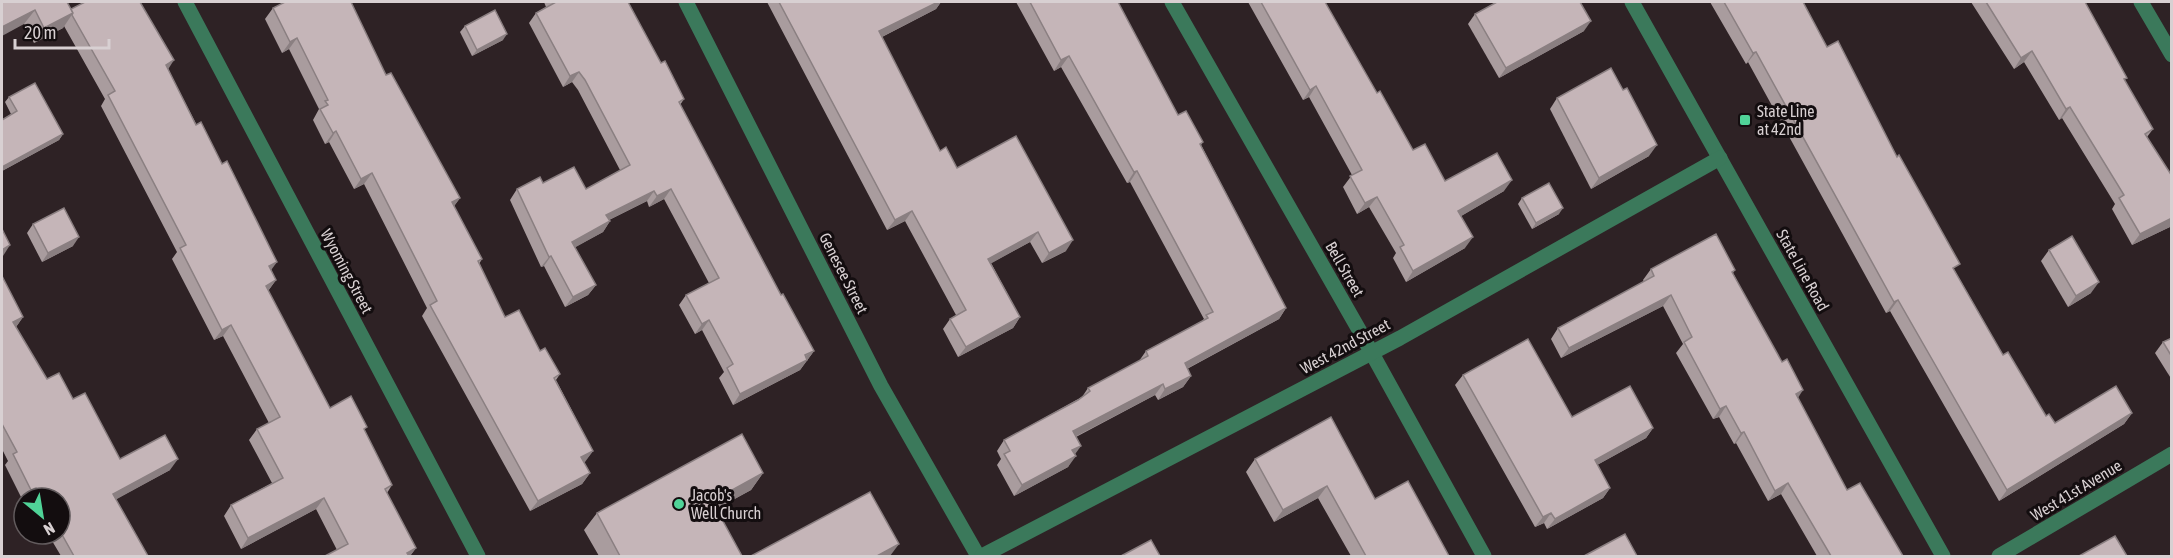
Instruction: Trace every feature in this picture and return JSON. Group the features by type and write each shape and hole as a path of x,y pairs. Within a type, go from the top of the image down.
{"street":[{"name":"Wyoming Street","path":"185,2 478,556"},
{"name":"Genesee Street","path":"686,2 881,386 978,556"},
{"name":"Bell Street","path":"1172,2 1484,556"},
{"name":"State Line Road","path":"1632,2 1943,556"},
{"path":"2141,2 2172,55"},
{"name":"West 42nd Street","path":"982,556 1371,353 1720,158"},
{"name":"West 41st Avenue","path":"1999,556 2172,454"}],"building":[{"path":"2,2 67,2 73,13 44,28 35,10 2,27"},
{"path":"85,2 140,2 174,60 166,65 196,125 201,122 222,164 227,161 277,262 269,266 276,280 266,286 330,408 351,396 367,427 364,429 392,485 385,489 416,548 407,553 409,556 325,556 348,544 324,498 248,538 231,505 283,478 257,429 280,417 231,325 222,330 180,248 186,245 108,95 115,91 72,15 71,9"},
{"path":"285,2 351,2 386,75 391,73 460,198 452,202 482,259 478,261 505,317 519,310 540,351 545,348 560,374 554,378 593,451 581,457 590,473 538,501 430,305 437,301 372,173 361,179 336,131 333,133 320,109 328,105 325,101 328,100 297,38 290,42 273,8"},
{"path":"556,2 628,2 661,63 665,61 684,99 679,102 781,295 783,294 814,351 805,355 807,360 740,394 727,368 733,364 709,320 702,324 686,295 719,278 671,189 657,196 654,191 606,215 610,221 572,242 596,285 573,297 551,256 549,257 517,189 540,177 543,183 574,167 586,189 630,165 585,80 579,72 570,76 536,13"},
{"path":"779,2 938,2 879,31 940,151 946,147 957,168 1016,136 1073,240 1049,253 1038,232 988,259 1020,317 966,347 950,319 966,310 912,211 895,220"},
{"path":"1030,2 1118,2 1178,115 1186,111 1203,142 1200,144 1286,308 1185,363 1191,376 1165,389 1163,384 1073,431 1081,446 1072,450 1076,456 1022,485 1004,454 1010,451 1004,440 1078,400 1090,391 1088,388 1148,356 1146,351 1208,318 1206,315 1213,312 1137,171 1134,172 1069,56 1061,60"},
{"path":"1261,2 1325,2 1377,93 1380,91 1413,150 1425,144 1445,181 1497,153 1512,180 1458,211 1473,237 1413,271 1400,247 1404,245 1377,197 1365,203 1350,176 1362,170 1316,86 1310,90"},
{"path":"1497,2 1580,2 1591,21 1506,68 1475,14"},
{"path":"1724,2 1803,2 1827,47 1838,41 1897,157 1899,155 1960,264 1953,268 2003,355 2008,352 2046,416 2049,414 2055,423 2116,386 2132,413 2007,490 1898,300 1894,302 1756,52 1753,53"},
{"path":"1986,2 2085,2 2127,78 2124,79 2153,129 2145,134 2172,176 2172,218 2140,234 2119,198 2124,195 2070,107 2066,109 2032,51 2021,58"},
{"path":"495,10 507,34 477,50 465,26"},
{"path":"1611,68 1623,90 1627,88 1657,145 1599,178 1557,98"},
{"path":"35,83 63,134 2,167 2,120 17,111 9,97"},
{"path":"1549,183 1563,208 1536,223 1522,198"},
{"path":"64,208 79,237 48,253 33,224"},
{"path":"2,229 10,245 2,250"},
{"path":"1716,234 1735,270 1732,272 1782,362 1787,359 1803,390 1796,394 1847,490 1860,483 1903,556 1831,556 1788,483 1775,491 1744,432 1741,433 1726,406 1720,409 1684,342 1692,337 1671,295 1569,348 1558,328 1654,276 1651,269"},
{"path":"2072,236 2099,282 2076,296 2049,250"},
{"path":"2,276 23,317 13,322 47,379 59,373 73,399 85,393 120,459 165,435 178,459 113,494 148,556 74,556 68,546 72,546 72,486 29,486 13,454 17,452 2,424"},
{"path":"2172,338 2172,357 2163,342"},
{"path":"1528,339 1572,417 1630,386 1653,428 1595,460 1610,488 1555,519 1551,513 1543,517 1463,375"},
{"path":"1331,417 1375,499 1408,481 1449,556 1366,556 1327,486 1283,510 1255,459"},
{"path":"742,434 763,473 712,501 742,556 620,556 597,513"},
{"path":"870,492 899,544 877,556 751,556"},
{"path":"1625,534 1637,556 1584,556"},
{"path":"2115,536 2127,556 2079,556"},
{"path":"1151,540 1160,556 1121,556"}],"place":[{"name":"State Line at 42nd","path":"1745,120"},
{"name":"Jacob's Well Church","path":"679,504"}]}
